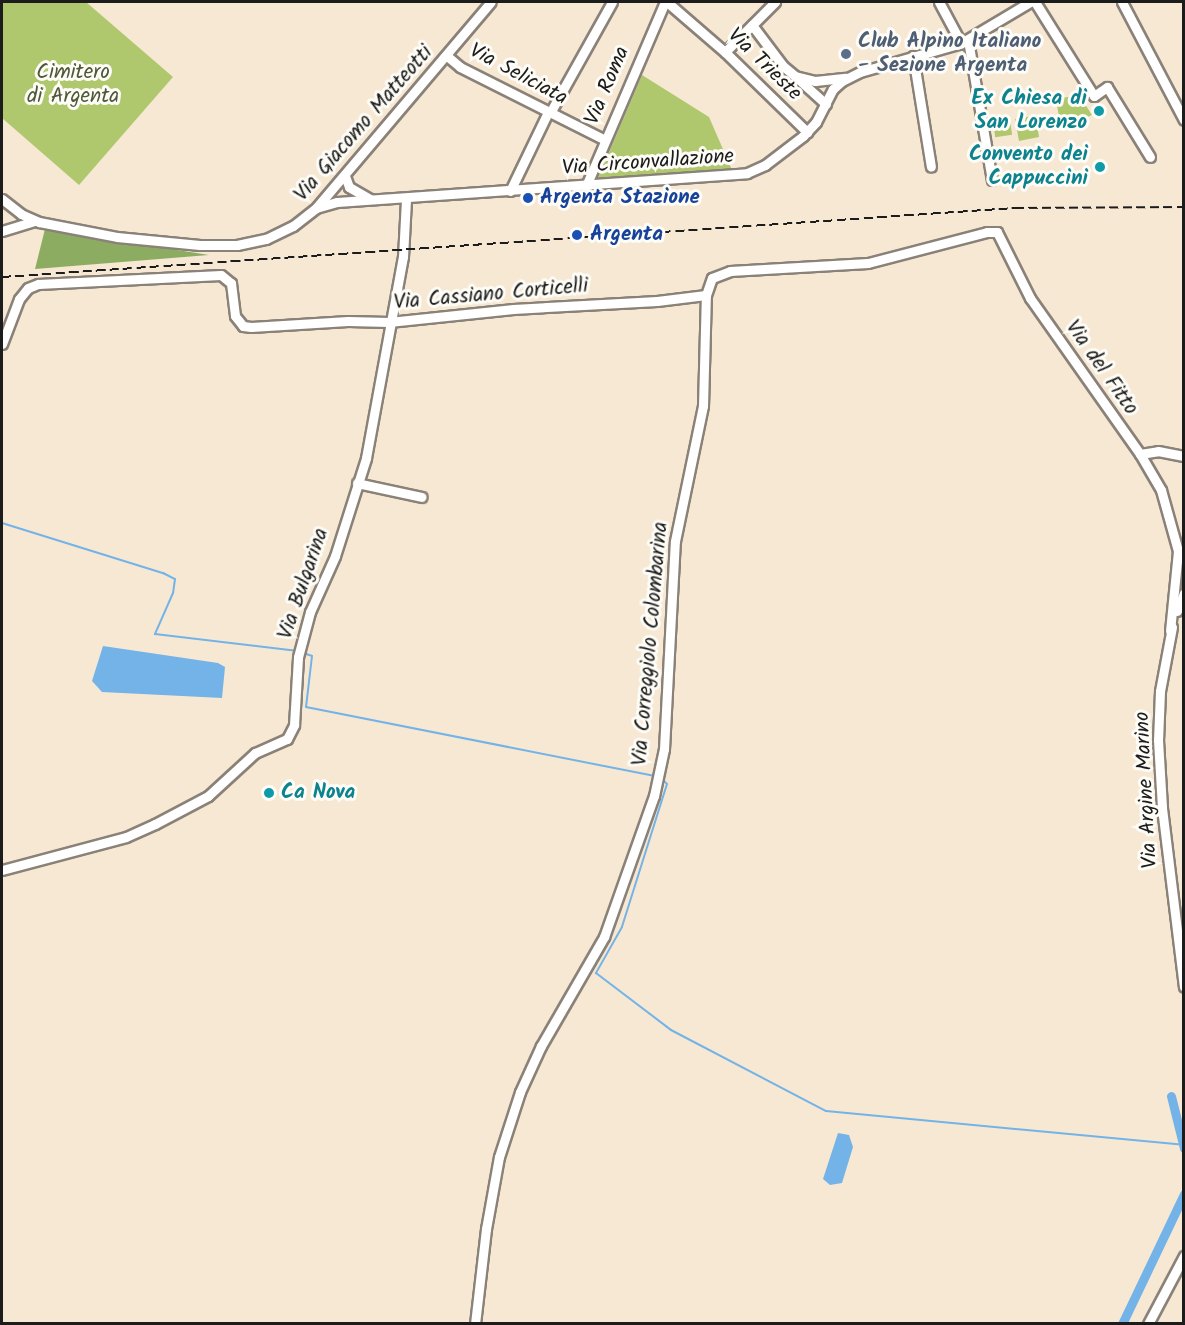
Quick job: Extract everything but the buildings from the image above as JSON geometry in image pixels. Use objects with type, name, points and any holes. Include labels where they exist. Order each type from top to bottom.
[{"type":"street","name":"Via Giacomo Matteotti","points":[[2,199],[35,221],[147,241],[237,245],[256,242],[279,234],[304,220],[316,208],[491,2]]},
{"type":"street","points":[[510,191],[549,112],[612,2]]},
{"type":"street","name":"Via Trieste","points":[[666,2],[725,52],[807,132]]},
{"type":"street","name":"Via Roma","points":[[586,186],[666,2]]},
{"type":"street","points":[[725,52],[776,2]]},
{"type":"street","points":[[939,2],[965,41],[992,180]]},
{"type":"street","name":"Via Circonvallazione","points":[[316,208],[337,202],[406,199],[747,173],[765,165],[807,132],[833,89],[848,78],[965,41],[1029,2]]},
{"type":"street","points":[[1035,2],[1094,96],[1107,87],[1150,157]]},
{"type":"street","points":[[1122,2],[1184,120]]},
{"type":"street","points":[[752,25],[783,66],[826,104]]},
{"type":"street","name":"Via Seliciata","points":[[447,56],[460,67],[605,140]]},
{"type":"street","points":[[913,56],[930,166]]},
{"type":"street","points":[[795,76],[815,81],[848,78]]},
{"type":"street","name":"Via Circonvallazione","points":[[345,176],[349,187],[365,197],[390,200]]},
{"type":"street","name":"Via Bulgarina","points":[[2,870],[117,840],[155,825],[208,795],[255,753],[287,739],[294,725],[299,652],[310,612],[335,556],[366,458],[406,237],[406,199]]},
{"type":"street","points":[[2,231],[35,221]]},
{"type":"street","name":"Via del Fitto","points":[[706,295],[712,278],[722,273],[876,262],[991,231],[1000,235],[1019,279],[1140,454],[1161,490],[1181,561],[1170,631]]},
{"type":"street","name":"Via Cassiano Corticelli","points":[[2,344],[19,299],[28,288],[38,284],[221,275],[231,283],[235,316],[243,326],[348,321],[389,322],[513,309],[657,301],[706,295]]},
{"type":"street","name":"Via Correggiolo Colombarina","points":[[475,1323],[486,1229],[499,1157],[520,1092],[541,1046],[604,937],[658,777],[664,749],[675,541],[703,406],[706,295]]},
{"type":"street","points":[[1140,454],[1158,451],[1184,456]]},
{"type":"street","points":[[357,483],[422,497]]},
{"type":"street","name":"Via del Fitto","points":[[1174,532],[1184,546]]},
{"type":"street","name":"Via Argine Marino","points":[[1184,593],[1170,631],[1160,691],[1158,740],[1162,808],[1184,987]]},
{"type":"street","points":[[1148,1323],[1184,1256]]},
{"type":"green space","name":"Cimitero di Argenta","points":[[2,2],[86,2],[173,77],[79,185],[2,118]]},
{"type":"green space","points":[[642,75],[709,117],[732,170],[598,178]]},
{"type":"green space","points":[[1079,95],[1092,115],[1061,129],[1056,99]]},
{"type":"green space","points":[[1039,115],[1041,130],[1038,131],[1039,137],[1019,141],[1015,119]]},
{"type":"green space","points":[[1010,120],[1012,135],[995,137],[993,122]]},
{"type":"green space","points":[[45,229],[209,255],[35,269]]},
{"type":"water","points":[[103,646],[218,663],[225,667],[222,698],[102,692],[92,681]]},
{"type":"water","points":[[838,1133],[849,1135],[853,1147],[842,1183],[830,1185],[823,1179]]},
{"type":"waterway","points":[[2,523],[163,573],[175,579],[173,593],[155,634],[298,651]]},
{"type":"waterway","points":[[303,653],[312,656],[306,707],[656,776]]},
{"type":"waterway","points":[[661,778],[667,784],[622,927],[596,973],[671,1030],[826,1111],[1183,1145]]},
{"type":"waterway","points":[[1171,1096],[1184,1148]]},
{"type":"waterway","points":[[1122,1324],[1184,1194]]},
{"type":"railway","points":[[2,277],[1015,208],[1184,207]]},
{"type":"place","name":"Club Alpino Italiano - Sezione Argenta","points":[[846,54]]},
{"type":"place","name":"Ex Chiesa di San Lorenzo","points":[[1099,111]]},
{"type":"place","name":"Convento dei Cappuccini","points":[[1100,167]]},
{"type":"place","name":"Argenta Stazione","points":[[528,198]]},
{"type":"place","name":"Argenta","points":[[577,235]]},
{"type":"place","name":"Ca Nova","points":[[269,793]]}]
